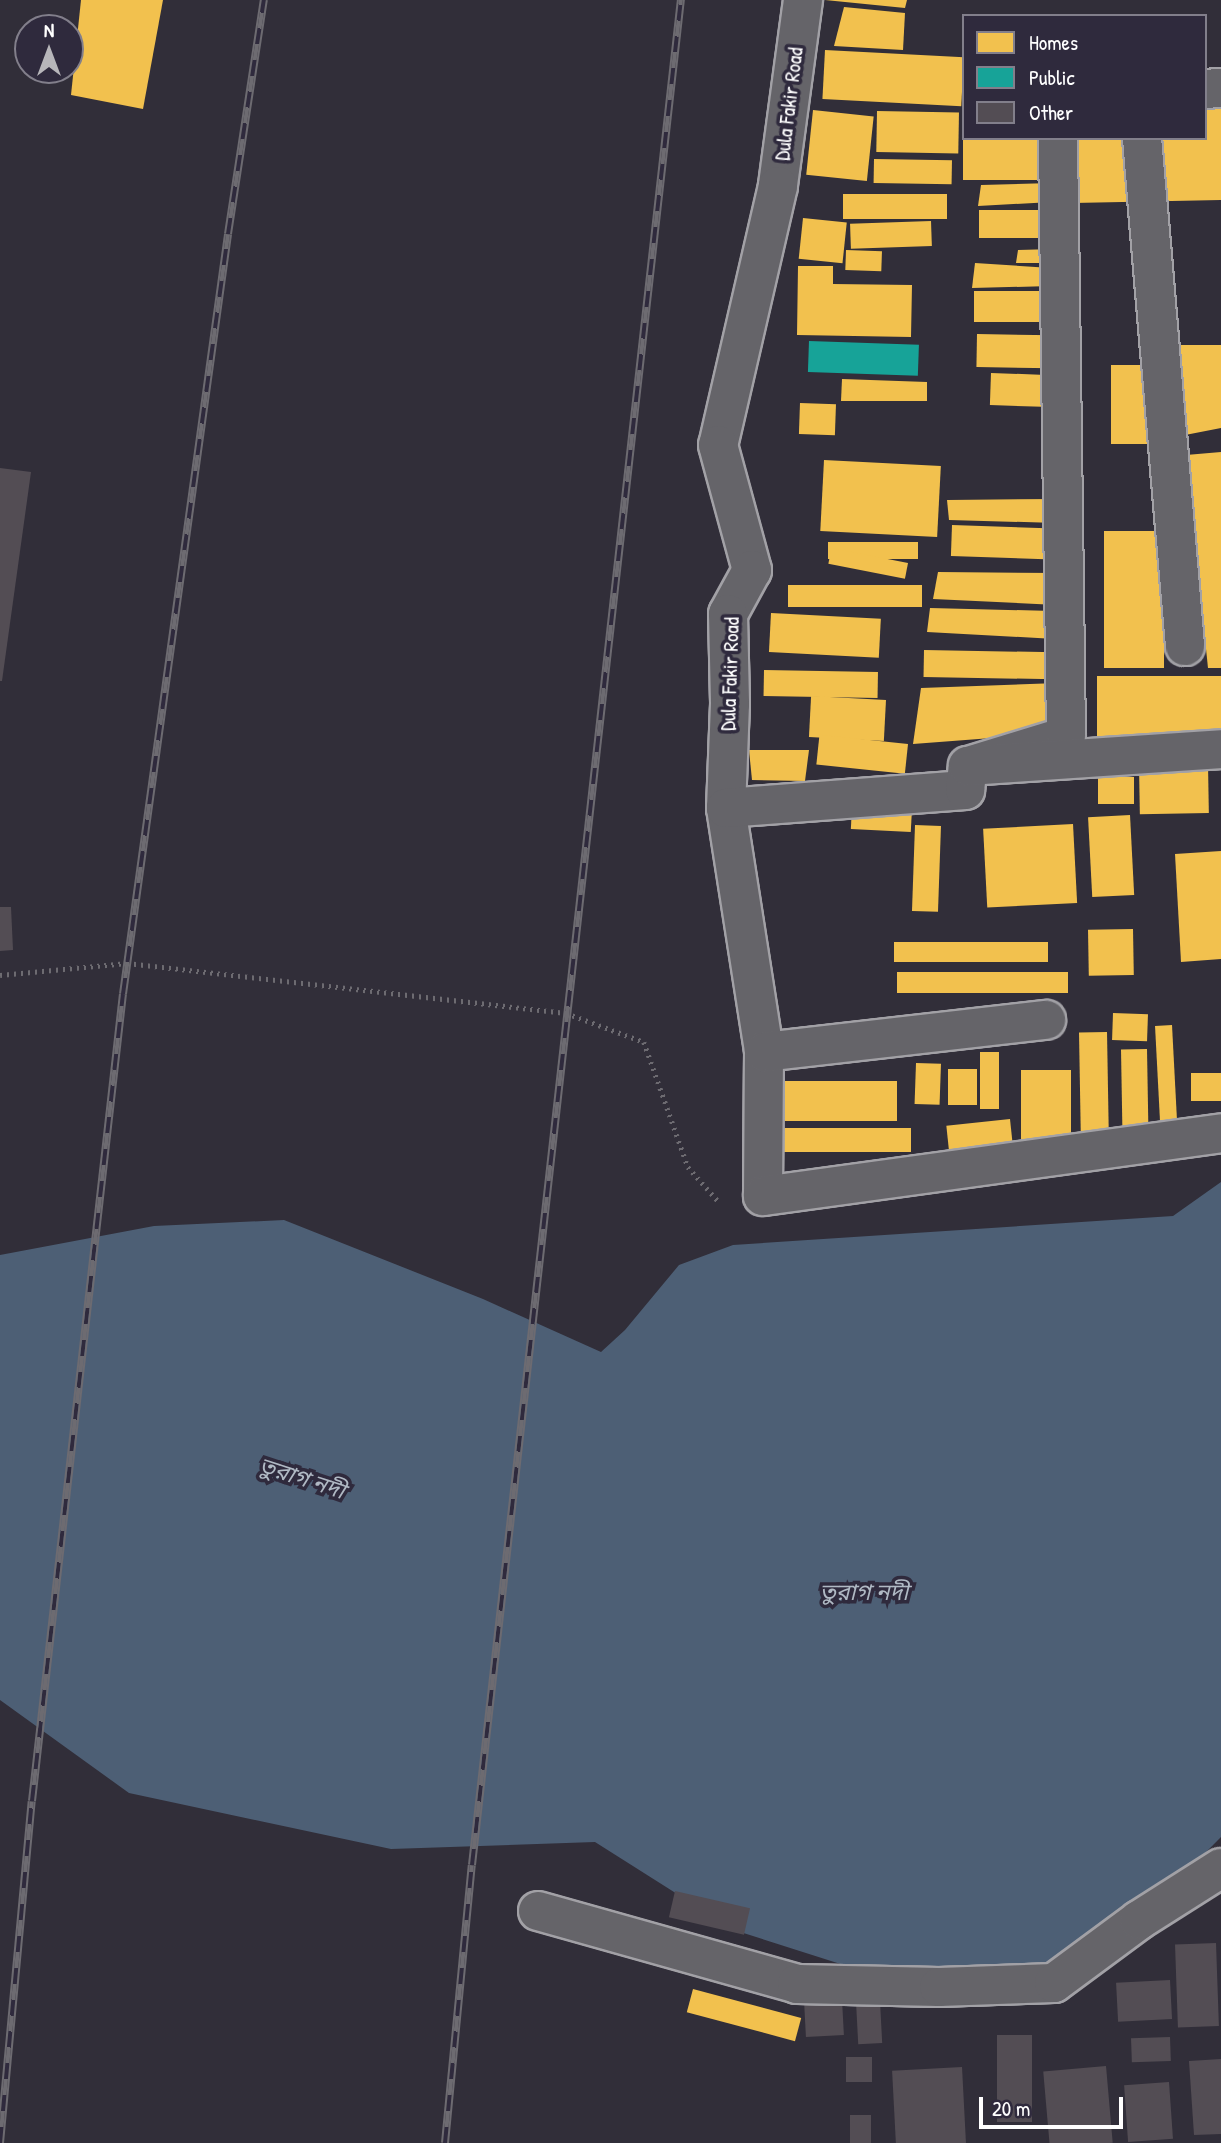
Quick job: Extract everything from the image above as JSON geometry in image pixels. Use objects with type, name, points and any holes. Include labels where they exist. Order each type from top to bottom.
[{"type":"street","name":"Dula Fakir Road","points":[[763,1196],[764,1052],[726,808],[730,704],[728,614],[752,570],[718,445],[778,187],[803,0]]},
{"type":"street","points":[[968,766],[1066,736],[1058,140]]},
{"type":"street","points":[[1142,140],[1185,646]]},
{"type":"street","points":[[968,766],[1221,749]]},
{"type":"street","points":[[726,808],[965,790],[968,766]]},
{"type":"street","points":[[764,1052],[1045,1020]]},
{"type":"street","points":[[763,1196],[1221,1133]]},
{"type":"street","points":[[538,1911],[797,1984],[939,1987],[1054,1983],[1139,1920],[1221,1868]]},
{"type":"path","points":[[0,975],[127,963],[566,1013],[644,1042],[688,1167],[718,1202],[763,1196]]},
{"type":"water","name":"তুরাগ নদী","points":[[1221,1182],[1221,1837],[1094,1965],[966,2004],[734,1930],[595,1842],[391,1849],[129,1793],[0,1700],[0,1255],[154,1226],[284,1220],[483,1299],[601,1352],[625,1330],[679,1265],[733,1245],[1173,1216]]},
{"type":"building: Homes","points":[[81,0],[163,0],[143,109],[71,95],[72,84],[84,84],[84,14],[80,14]]},
{"type":"building: Homes","points":[[825,0],[907,0],[905,8]]},
{"type":"building: Homes","points":[[844,7],[905,13],[903,50],[834,46]]},
{"type":"building: Homes","points":[[825,50],[962,57],[961,106],[822,99]]},
{"type":"building: Homes","points":[[1221,104],[1221,200],[1073,203],[1071,140],[1207,140],[1207,105]]},
{"type":"building: Homes","points":[[813,110],[874,116],[867,181],[806,175]]},
{"type":"building: Homes","points":[[877,111],[959,112],[958,153],[876,152]]},
{"type":"building: Homes","points":[[963,140],[1042,140],[1042,180],[963,180]]},
{"type":"building: Homes","points":[[874,159],[952,160],[952,184],[874,183]]},
{"type":"building: Homes","points":[[1052,183],[1052,202],[978,206],[981,185]]},
{"type":"building: Homes","points":[[843,194],[947,194],[947,219],[843,219]]},
{"type":"building: Homes","points":[[979,210],[1052,210],[1052,238],[979,238]]},
{"type":"building: Homes","points":[[803,218],[847,223],[842,263],[799,259]]},
{"type":"building: Homes","points":[[931,221],[932,246],[851,249],[850,224]]},
{"type":"building: Homes","points":[[1055,249],[1051,263],[1016,263],[1018,250]]},
{"type":"building: Homes","points":[[846,250],[882,251],[881,271],[845,270]]},
{"type":"building: Homes","points":[[975,263],[1051,268],[1051,286],[972,288]]},
{"type":"building: Homes","points":[[798,266],[833,266],[833,284],[912,285],[911,337],[797,335]]},
{"type":"building: Homes","points":[[974,291],[1055,291],[1055,322],[974,322]]},
{"type":"building: Homes","points":[[977,334],[1053,335],[1052,368],[976,367]]},
{"type":"building: Homes","points":[[1175,345],[1221,345],[1221,428],[1180,436]]},
{"type":"building: Homes","points":[[1111,365],[1159,365],[1159,444],[1111,444]]},
{"type":"building: Homes","points":[[991,373],[1052,375],[1051,407],[990,405]]},
{"type":"building: Homes","points":[[842,379],[927,382],[927,401],[841,401]]},
{"type":"building: Homes","points":[[800,403],[836,404],[835,435],[799,434]]},
{"type":"building: Homes","points":[[1221,452],[1221,668],[1208,668],[1186,455]]},
{"type":"building: Homes","points":[[824,460],[941,466],[937,537],[820,531]]},
{"type":"building: Homes","points":[[1057,499],[1057,523],[949,520],[947,500]]},
{"type":"building: Homes","points":[[952,525],[1054,529],[1053,560],[951,556]]},
{"type":"building: Homes","points":[[1104,531],[1164,531],[1164,668],[1104,668]]},
{"type":"building: Homes","points":[[828,542],[918,542],[918,559],[828,559]]},
{"type":"building: Homes","points":[[831,548],[908,563],[905,579],[828,564]]},
{"type":"building: Homes","points":[[938,572],[1057,573],[1057,605],[933,599]]},
{"type":"building: Homes","points":[[788,585],[922,585],[922,607],[788,607]]},
{"type":"building: Homes","points":[[930,608],[1053,611],[1055,639],[927,632]]},
{"type":"building: Homes","points":[[771,613],[881,619],[879,658],[769,652]]},
{"type":"building: Homes","points":[[924,650],[1056,652],[1056,679],[924,677]]},
{"type":"building: Homes","points":[[764,670],[878,672],[878,698],[764,696]]},
{"type":"building: Homes","points":[[1097,676],[1221,676],[1221,737],[1097,737]]},
{"type":"building: Homes","points":[[1058,683],[1059,733],[913,744],[921,688]]},
{"type":"building: Homes","points":[[811,696],[886,700],[884,741],[809,737]]},
{"type":"building: Homes","points":[[819,735],[908,744],[905,774],[816,765]]},
{"type":"building: Homes","points":[[749,750],[809,750],[805,781],[752,780]]},
{"type":"building: Homes","points":[[1208,764],[1209,813],[1140,814],[1139,765]]},
{"type":"building: Homes","points":[[1098,777],[1134,777],[1134,804],[1098,804]]},
{"type":"building: Homes","points":[[852,807],[912,810],[911,832],[851,829]]},
{"type":"building: Homes","points":[[1130,815],[1134,895],[1092,897],[1088,817]]},
{"type":"building: Homes","points":[[1073,824],[1077,903],[987,908],[983,829]]},
{"type":"building: Homes","points":[[915,825],[941,826],[938,912],[912,911]]},
{"type":"building: Homes","points":[[1221,851],[1221,959],[1181,962],[1175,854]]},
{"type":"building: Homes","points":[[1133,929],[1134,975],[1089,976],[1088,930]]},
{"type":"building: Homes","points":[[894,942],[1048,942],[1048,962],[894,962]]},
{"type":"building: Homes","points":[[897,972],[1068,972],[1068,993],[897,993]]},
{"type":"building: Homes","points":[[1113,1013],[1148,1014],[1147,1041],[1112,1040]]},
{"type":"building: Homes","points":[[1172,1025],[1177,1126],[1160,1127],[1155,1026]]},
{"type":"building: Homes","points":[[1079,1032],[1107,1032],[1109,1136],[1081,1136]]},
{"type":"building: Homes","points":[[1121,1049],[1147,1049],[1148,1132],[1122,1132]]},
{"type":"building: Homes","points":[[980,1052],[999,1052],[999,1109],[980,1109]]},
{"type":"building: Homes","points":[[916,1063],[941,1064],[940,1105],[915,1104]]},
{"type":"building: Homes","points":[[948,1069],[977,1069],[977,1105],[948,1105]]},
{"type":"building: Homes","points":[[1021,1070],[1071,1070],[1071,1145],[1021,1145]]},
{"type":"building: Homes","points":[[1191,1073],[1221,1073],[1221,1101],[1191,1101]]},
{"type":"building: Homes","points":[[771,1081],[897,1081],[897,1121],[771,1121]]},
{"type":"building: Homes","points":[[1010,1119],[1013,1150],[950,1157],[946,1126]]},
{"type":"building: Homes","points":[[772,1128],[911,1128],[911,1152],[772,1152]]},
{"type":"building: Homes","points":[[693,1989],[801,2018],[795,2041],[687,2012]]},
{"type":"building: Public","points":[[809,341],[919,345],[918,376],[808,372]]},
{"type":"building: Other","points":[[0,468],[31,472],[2,681],[0,681]]},
{"type":"building: Other","points":[[0,907],[11,907],[13,950],[0,951]]},
{"type":"building: Other","points":[[675,1891],[750,1908],[744,1935],[669,1917]]},
{"type":"building: Other","points":[[1216,1943],[1219,2026],[1178,2027],[1175,1944]]},
{"type":"building: Other","points":[[841,1980],[844,2035],[806,2037],[803,1982]]},
{"type":"building: Other","points":[[1170,1980],[1172,2019],[1118,2022],[1116,1983]]},
{"type":"building: Other","points":[[880,2001],[882,2043],[858,2044],[856,2002]]},
{"type":"building: Other","points":[[997,2035],[1032,2035],[1032,2122],[997,2122]]},
{"type":"building: Other","points":[[1170,2037],[1171,2061],[1132,2062],[1131,2038]]},
{"type":"building: Other","points":[[846,2057],[872,2057],[872,2082],[846,2082]]},
{"type":"building: Other","points":[[1221,2059],[1221,2134],[1194,2135],[1189,2061]]},
{"type":"building: Other","points":[[1106,2066],[1113,2143],[1049,2143],[1043,2071]]},
{"type":"building: Other","points":[[962,2067],[966,2143],[896,2143],[892,2071]]},
{"type":"building: Other","points":[[1169,2082],[1173,2139],[1128,2142],[1124,2085]]},
{"type":"building: Other","points":[[850,2115],[871,2115],[871,2143],[850,2143]]},
{"type":"railway","points":[[0,2143],[32,1801],[123,994],[228,234],[264,0]]},
{"type":"railway","points":[[445,2143],[472,1865],[681,0]]}]
